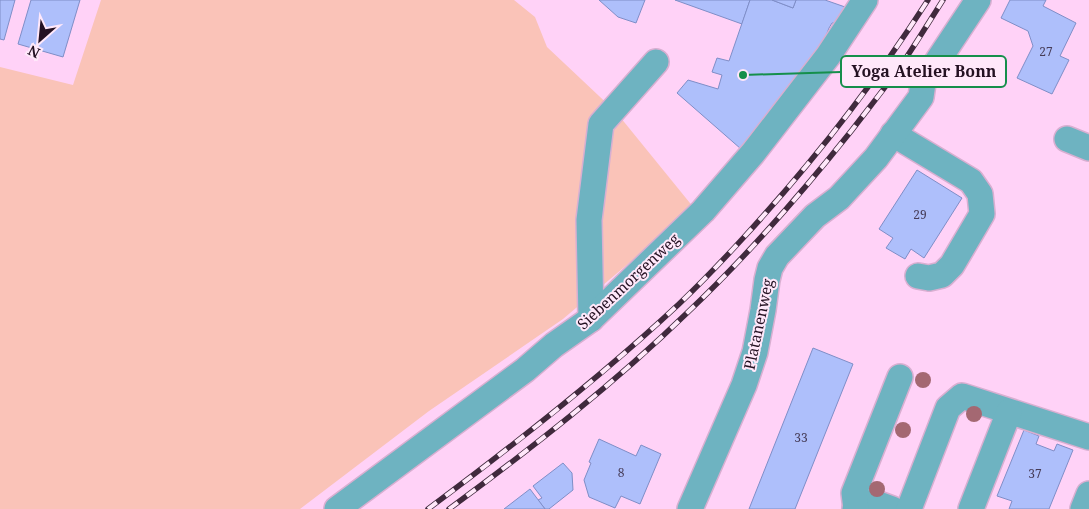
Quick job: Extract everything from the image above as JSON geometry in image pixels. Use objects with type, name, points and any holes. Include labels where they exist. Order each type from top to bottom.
[{"type":"street","name":"Siebenmorgenweg","points":[[337,509],[591,319],[703,211],[754,153],[828,56],[866,0]]},
{"type":"street","name":"Platanenweg","points":[[689,509],[755,352],[770,268],[777,256],[815,216],[838,198],[876,158],[921,98],[923,83],[978,0]]},
{"type":"street","points":[[591,319],[589,220],[601,124],[656,62]]},
{"type":"street","points":[[893,134],[971,181],[980,194],[982,214],[952,265],[942,274],[929,278],[918,276]]},
{"type":"street","points":[[892,509],[873,502],[856,509],[854,493],[900,377]]},
{"type":"street","points":[[909,509],[948,408],[962,396],[1089,437]]},
{"type":"street","points":[[971,509],[1009,412]]},
{"type":"street","points":[[1083,509],[1089,494]]},
{"type":"shaded area","points":[[101,0],[514,0],[535,17],[547,47],[616,112],[694,208],[563,319],[429,411],[300,509],[0,509],[0,67],[73,85]]},
{"type":"building","points":[[0,0],[15,0],[4,40],[0,39]]},
{"type":"building","points":[[31,0],[80,0],[63,57],[18,44]]},
{"type":"building","points":[[599,0],[645,0],[636,23],[618,17]]},
{"type":"building","points":[[675,0],[750,0],[742,24]]},
{"type":"building","points":[[750,0],[772,0],[793,8],[796,0],[825,0],[848,8],[838,23],[832,23],[823,44],[741,149],[677,93],[688,80],[718,89],[722,75],[712,72],[717,58],[729,61]]},
{"type":"building","points":[[772,0],[796,0],[793,8]]},
{"type":"building","points":[[1010,0],[1046,0],[1043,6],[1076,23],[1060,56],[1069,60],[1052,94],[1017,78],[1033,46],[1028,31],[1001,18]]},
{"type":"building","points":[[917,170],[962,198],[924,258],[911,249],[905,259],[886,248],[893,238],[879,229]]},
{"type":"building","points":[[813,348],[853,364],[795,509],[749,509]]},
{"type":"building","points":[[1024,430],[1039,436],[1036,444],[1054,451],[1057,444],[1073,450],[1049,509],[1009,509],[1012,501],[997,496]]},
{"type":"building","points":[[599,439],[636,456],[641,445],[661,454],[640,504],[621,496],[615,508],[589,497],[584,480]]},
{"type":"building","points":[[563,463],[572,473],[573,490],[549,509],[545,509],[538,500],[542,498],[533,486]]},
{"type":"building","points":[[530,489],[545,509],[504,509]]},
{"type":"railway","points":[[428,509],[588,384],[679,304],[704,279],[737,245],[819,151],[886,62],[928,0]]},
{"type":"railway","points":[[449,509],[542,439],[602,390],[660,339],[710,291],[793,201],[852,130],[900,67],[943,0]]},
{"type":"place","name":"Yoga Atelier Bonn","points":[[743,75]]}]
